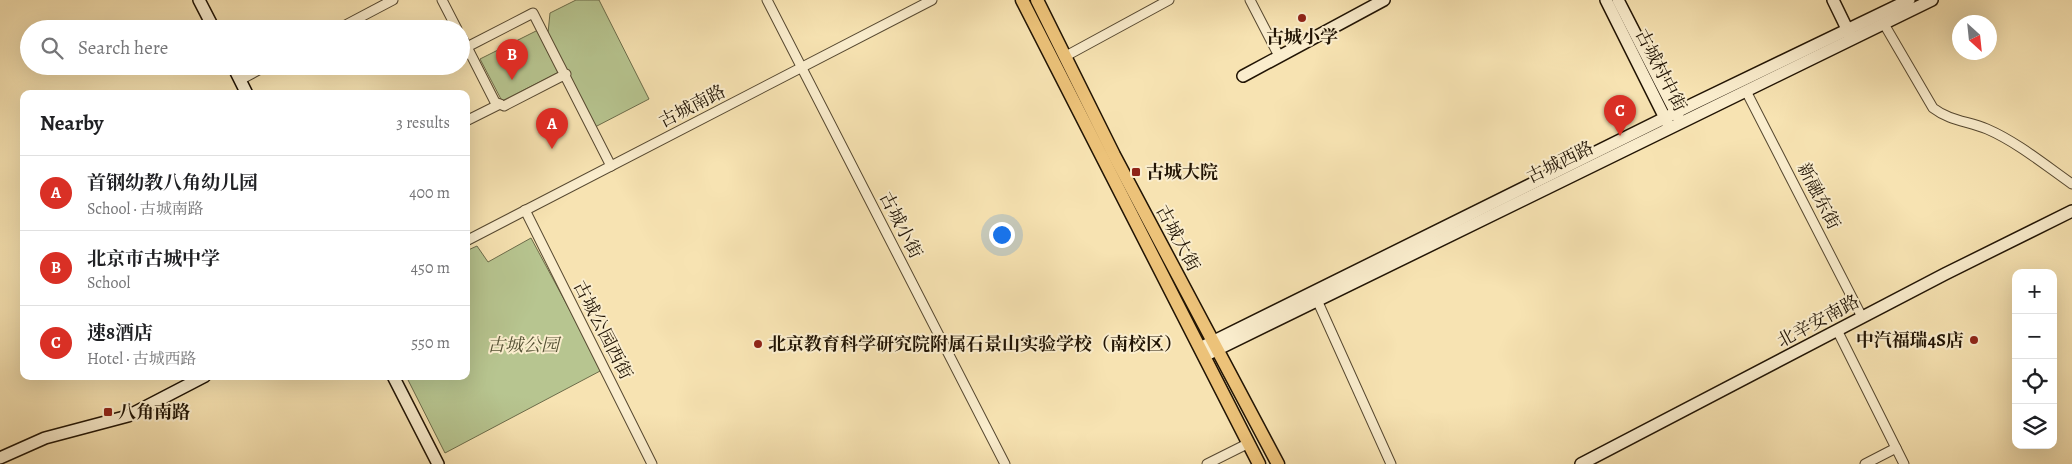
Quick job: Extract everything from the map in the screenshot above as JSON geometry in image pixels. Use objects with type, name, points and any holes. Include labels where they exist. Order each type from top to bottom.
[{"type":"main road","points":[[199,0],[209,20]]},
{"type":"main road","name":"古城大街","points":[[1022,0],[1247,444],[1259,464]]},
{"type":"main road","name":"古城大街","points":[[1037,0],[1114,155],[1278,464]]},
{"type":"main road","points":[[1243,76],[1384,0]]},
{"type":"main road","name":"古城村中街","points":[[1606,0],[1673,121]]},
{"type":"main road","name":"古城村中街","points":[[1618,0],[1673,121]]},
{"type":"main road","points":[[1833,0],[1850,34]]},
{"type":"main road","name":"古城西路","points":[[1214,345],[1317,300],[1673,121],[1746,91],[1909,0]]},
{"type":"main road","name":"古城西路","points":[[1202,352],[1850,34],[1884,24],[1932,0]]},
{"type":"main road","points":[[238,75],[245,90]]},
{"type":"main road","name":"北辛安南路","points":[[1581,464],[1862,317],[1947,278],[2072,211]]},
{"type":"main road","points":[[0,458],[45,438],[128,416],[197,380]]},
{"type":"main road","points":[[395,380],[438,464]]},
{"type":"street","points":[[355,20],[393,0]]},
{"type":"street","points":[[442,0],[452,20]]},
{"type":"street","name":"古城小街","points":[[767,0],[1005,464]]},
{"type":"street","name":"古城南路","points":[[470,239],[932,0]]},
{"type":"street","points":[[1066,56],[1169,0]]},
{"type":"street","points":[[1250,0],[1279,56]]},
{"type":"street","points":[[470,44],[533,13],[566,74],[611,166]]},
{"type":"street","points":[[1884,24],[1934,108],[1945,117],[1986,129],[2003,138],[2072,184]]},
{"type":"street","points":[[470,52],[495,102],[504,106],[566,74]]},
{"type":"street","points":[[240,80],[249,75]]},
{"type":"street","name":"新融东街","points":[[1746,91],[1862,317]]},
{"type":"street","points":[[470,119],[500,104]]},
{"type":"street","name":"古城公园西街","points":[[525,210],[652,464]]},
{"type":"street","points":[[1317,300],[1391,464]]},
{"type":"street","points":[[1837,330],[1904,464]]},
{"type":"street","points":[[1207,464],[1247,444]]},
{"type":"street","points":[[1864,464],[1896,448]]},
{"type":"green space","points":[[576,0],[599,0],[649,99],[595,127],[548,33],[550,13]]},
{"type":"green space","points":[[540,29],[561,71],[502,101],[480,59]]},
{"type":"green space","name":"古城公园","points":[[531,238],[602,370],[445,453],[408,380],[470,380],[470,249],[477,246],[488,262]]},
{"type":"place","name":"古城小学","points":[[1302,18]]},
{"type":"place","name":"北京市古城中学","points":[[512,80]]},
{"type":"place","name":"速8酒店","points":[[1620,136]]},
{"type":"place","name":"首钢幼教八角幼儿园","points":[[552,149]]},
{"type":"place","name":"古城大院","points":[[1136,172]]},
{"type":"place","name":"中汽福瑞4S店","points":[[1974,340]]},
{"type":"place","name":"北京教育科学研究院附属石景山实验学校（南校区）","points":[[758,344]]},
{"type":"place","name":"八角南路","points":[[108,412]]}]
